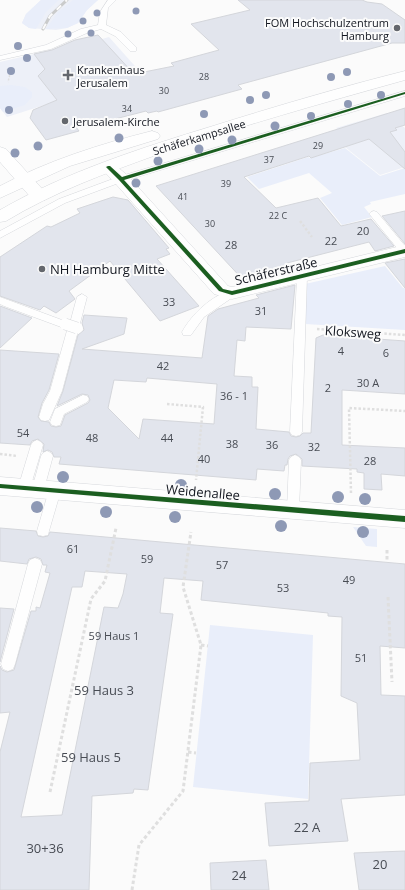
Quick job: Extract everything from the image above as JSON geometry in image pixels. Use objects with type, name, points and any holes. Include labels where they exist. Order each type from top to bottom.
[{"type":"main road","name":"Schäferkampsallee","points":[[0,193],[24,180],[64,163],[405,64]]},
{"type":"main road","name":"Schäferkampsallee","points":[[0,218],[39,196],[108,167],[196,136],[405,75]]},
{"type":"main road","points":[[0,152],[39,196]]},
{"type":"main road","name":"Schäferstraße","points":[[108,167],[121,179],[221,290],[232,293],[405,251]]},
{"type":"main road","name":"Weidenallee","points":[[0,486],[405,519]]},
{"type":"lane","points":[[102,26],[102,16],[108,2],[112,0]]},
{"type":"lane","points":[[0,58],[48,47],[84,31],[102,26],[118,34],[133,49]]},
{"type":"lane","points":[[0,235],[62,201],[121,179],[405,93]]},
{"type":"lane","points":[[374,214],[405,251]]},
{"type":"lane","points":[[296,432],[302,276]]},
{"type":"lane","points":[[187,332],[190,326],[202,314],[232,293]]},
{"type":"lane","points":[[45,417],[49,404],[56,391],[82,296]]},
{"type":"lane","points":[[0,300],[23,309],[41,313],[77,328]]},
{"type":"lane","points":[[56,422],[59,412],[83,399]]},
{"type":"lane","points":[[37,445],[43,531]]},
{"type":"lane","points":[[39,489],[47,456]]},
{"type":"lane","points":[[293,510],[295,460]]},
{"type":"lane","points":[[8,664],[35,564]]},
{"type":"path","points":[[300,222],[312,237]]},
{"type":"path","points":[[167,404],[203,407],[196,480]]},
{"type":"path","points":[[351,493],[350,408],[405,411]]},
{"type":"path","points":[[50,792],[91,599],[105,581],[116,528]]},
{"type":"path","points":[[132,890],[139,844],[183,791],[201,645],[183,587],[191,532]]},
{"type":"path","points":[[387,550],[387,562]]},
{"type":"path","points":[[388,597],[392,682]]},
{"type":"path","points":[[201,645],[208,646]]},
{"type":"path","points":[[188,752],[196,753]]},
{"type":"shaded area","points":[[41,0],[98,0],[87,10],[78,23],[67,28],[56,30],[29,28],[22,23],[26,14]]},
{"type":"shaded area","points":[[41,0],[59,0],[46,12],[36,29],[29,28],[22,23],[26,14]]},
{"type":"shaded area","points":[[73,0],[98,0],[87,10],[78,23],[67,28],[46,29],[58,12]]},
{"type":"shaded area","name":"Krankenhaus Jerusalem","points":[[98,35],[102,39],[109,37],[142,74],[7,117],[0,108],[0,62],[68,46],[66,43]]},
{"type":"shaded area","points":[[11,85],[25,87],[32,92],[32,97],[25,105],[3,112],[0,108],[0,86]]},
{"type":"shaded area","points":[[387,113],[405,128],[405,167],[380,175],[345,147],[354,143],[336,128]]},
{"type":"shaded area","points":[[345,148],[380,176],[405,168],[405,194],[370,202],[371,204],[364,207],[372,217],[342,225],[320,198],[332,193],[309,173],[259,189],[247,177],[308,157],[310,158]]},
{"type":"shaded area","points":[[385,266],[403,288],[405,288],[405,330],[305,324],[305,284]]},
{"type":"shaded area","points":[[353,527],[377,529],[377,547],[366,546]]},
{"type":"shaded area","points":[[210,625],[313,635],[308,799],[193,787]]},
{"type":"building","points":[[238,0],[362,0],[382,4],[405,20],[405,43],[392,43],[238,85],[242,89],[158,112],[148,113],[146,111],[111,120],[109,118],[76,127],[79,131],[46,140],[30,118],[33,110],[57,100],[38,76],[45,69],[34,54],[52,50],[75,40],[98,35],[134,74],[174,66],[171,63],[219,50],[191,24],[250,10]]},
{"type":"building","points":[[405,108],[405,125],[395,128],[397,130],[390,132],[405,152],[405,169],[369,139],[311,158],[309,156],[244,177],[276,208],[318,198],[341,226],[371,219],[394,246],[375,251],[369,242],[287,263],[292,271],[245,282],[156,186]]},
{"type":"building","points":[[113,197],[128,200],[169,248],[166,249],[170,254],[157,259],[199,306],[160,321],[110,261],[69,291],[75,299],[56,313],[44,306],[40,310],[0,296],[0,257],[47,226],[51,227],[80,213],[77,209]]},
{"type":"building","points":[[405,211],[405,244],[382,216]]},
{"type":"building","points":[[405,259],[405,288],[385,263]]},
{"type":"building","points":[[295,285],[291,329],[246,327],[245,341],[237,340],[234,376],[252,377],[252,387],[258,387],[256,429],[289,432],[291,436],[296,437],[303,433],[311,433],[316,338],[323,335],[405,341],[405,394],[342,390],[342,445],[405,448],[405,476],[381,474],[382,490],[364,489],[364,473],[357,472],[357,469],[302,466],[302,459],[296,454],[290,456],[287,465],[285,465],[284,471],[257,469],[256,480],[59,464],[61,457],[54,457],[52,452],[48,450],[43,452],[44,444],[38,439],[32,441],[30,445],[0,443],[0,350],[59,354],[49,390],[42,403],[38,417],[41,421],[49,422],[51,426],[61,426],[65,415],[88,403],[90,400],[88,395],[82,394],[57,406],[63,391],[78,335],[84,330],[82,323],[84,315],[127,318],[124,334],[82,349],[202,358],[208,316],[218,309],[259,298],[256,295]],"holes":[[[147,378],[217,384],[214,424],[143,419],[139,439],[108,408],[114,380],[146,382]]]},
{"type":"building","points":[[0,306],[32,318],[0,348]]},
{"type":"building","points":[[0,528],[36,531],[38,536],[43,537],[48,536],[50,532],[405,564],[405,648],[380,646],[381,695],[405,696],[405,795],[341,799],[348,841],[269,846],[265,803],[309,801],[310,763],[360,760],[357,703],[341,696],[342,617],[328,616],[328,613],[201,600],[203,581],[164,578],[160,613],[173,614],[148,790],[134,789],[133,793],[92,796],[89,890],[0,890],[0,752],[10,712],[0,713],[0,666],[2,670],[7,672],[14,670],[31,611],[36,611],[36,607],[40,608],[50,573],[45,572],[47,565],[43,565],[41,559],[36,557],[29,559],[27,564],[0,561]],"holes":[[[85,571],[127,574],[123,594],[118,608],[104,607],[62,815],[21,817],[72,587],[82,587]]]},
{"type":"building","points":[[0,608],[14,609],[0,662]]},
{"type":"building","points":[[405,851],[405,890],[359,890],[354,853]]},
{"type":"building","points":[[266,860],[269,890],[211,890],[210,863]]},
{"type":"railway","points":[[43,29],[50,16],[67,0]]},
{"type":"cycle path","points":[[121,179],[405,93]]},
{"type":"cycle path","points":[[108,167],[121,179],[221,290],[232,293],[405,251]]},
{"type":"cycle path","points":[[0,486],[405,519]]},
{"type":"place","name":"FOM Hochschulzentrum Hamburg","points":[[397,28]]},
{"type":"place","name":"Krankenhaus Jerusalem","points":[[68,75]]},
{"type":"place","name":"Jerusalem-Kirche","points":[[65,121]]},
{"type":"place","name":"NH Hamburg Mitte","points":[[42,269]]}]
